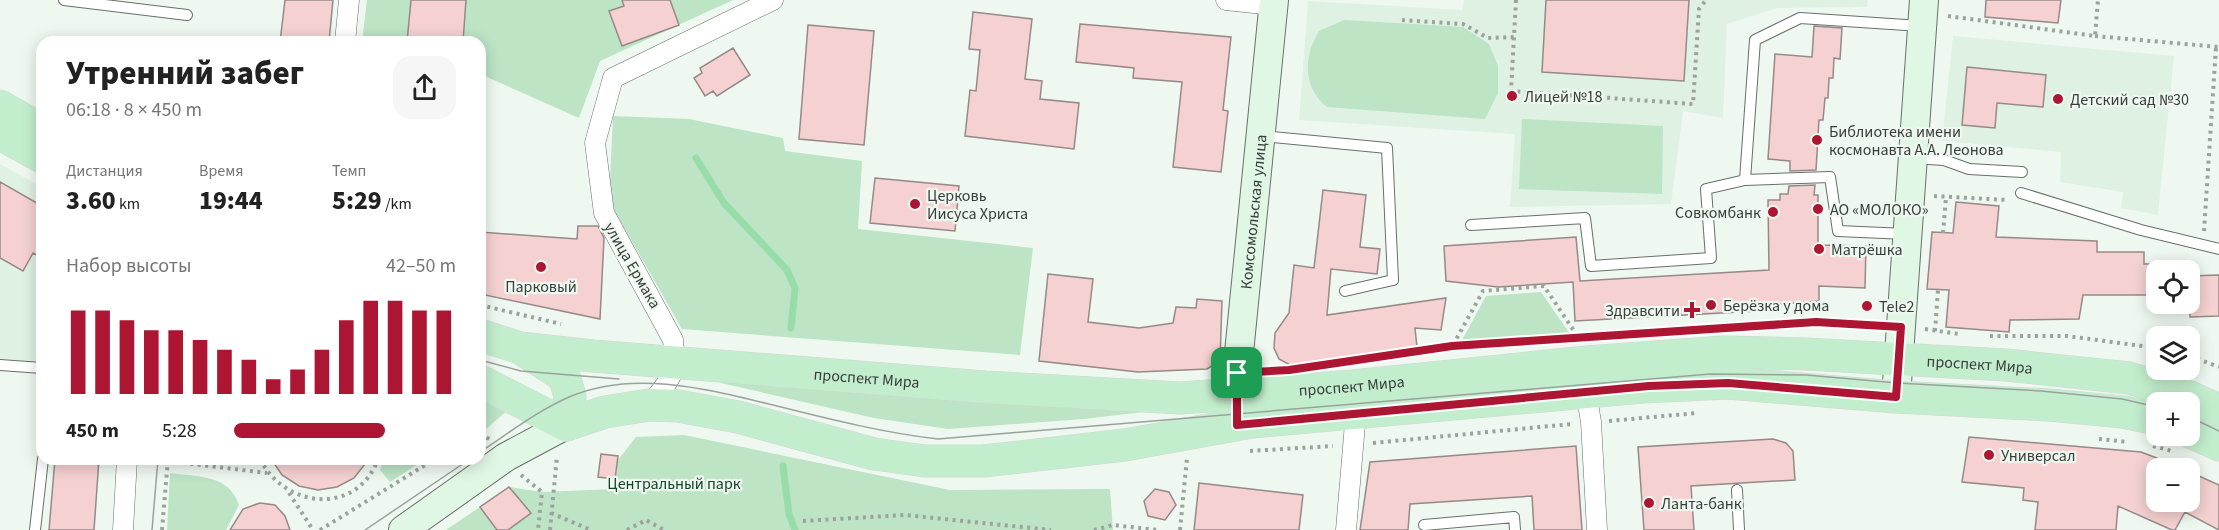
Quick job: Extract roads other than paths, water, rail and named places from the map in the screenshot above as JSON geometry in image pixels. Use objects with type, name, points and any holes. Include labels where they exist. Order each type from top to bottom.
[{"type":"main road","name":"Комсомольская улица","points":[[1237,410],[1260,135],[1274,2]]},
{"type":"main road","points":[[1896,397],[1912,158],[1931,14]]},
{"type":"main road","points":[[0,106],[36,127]]},
{"type":"main road","points":[[0,134],[36,154]]},
{"type":"main road","name":"проспект Мира","points":[[486,337],[520,348],[676,363],[985,387],[1180,398],[1237,410],[1356,412],[1586,392],[1728,383],[1896,397],[2060,406],[2123,412],[2146,417]]},
{"type":"main road","points":[[520,348],[564,376],[570,396],[566,425]]},
{"type":"main road","name":"проспект Мира","points":[[566,425],[604,412],[649,405],[704,409],[874,454],[925,461],[983,461],[1125,445],[1237,410],[1587,362],[1724,352],[1806,354],[2017,366],[2129,378],[2190,397],[2219,410]]},
{"type":"main road","points":[[486,384],[566,425]]},
{"type":"main road","points":[[403,530],[506,457],[566,425]]},
{"type":"main road","points":[[2200,437],[2219,446]]},
{"type":"street","points":[[346,36],[349,0]]},
{"type":"street","name":"улица Ермака","points":[[676,363],[673,340],[664,319],[604,213],[595,143],[613,78],[773,0]]},
{"type":"street","points":[[1226,0],[1274,2]]},
{"type":"street","points":[[649,405],[666,385],[676,363]]},
{"type":"street","points":[[1586,392],[1591,422],[1597,530]]},
{"type":"street","points":[[1346,530],[1356,412]]},
{"type":"street","points":[[123,530],[127,465]]},
{"type":"lane","points":[[64,0],[187,15]]},
{"type":"lane","points":[[1745,180],[1755,40],[1800,18],[1931,14]]},
{"type":"lane","points":[[1260,135],[1387,148],[1393,280],[1345,291]]},
{"type":"lane","points":[[1912,158],[1944,160],[1969,170],[2022,172]]},
{"type":"lane","points":[[1471,225],[1585,218],[1591,266],[1711,258],[1706,189],[1745,180],[1830,177],[1838,231],[1907,234]]},
{"type":"lane","points":[[2021,193],[2140,230],[2219,249]]},
{"type":"lane","points":[[0,365],[36,368]]},
{"type":"lane","points":[[35,530],[42,465]]},
{"type":"lane","points":[[1737,490],[1739,530]]},
{"type":"lane","points":[[1424,525],[1458,526],[1514,518],[1515,530]]},
{"type":"waterway","points":[[696,158],[724,203],[787,270],[795,288],[791,328]]},
{"type":"waterway","points":[[783,466],[789,514],[795,530]]},
{"type":"tram line","points":[[486,362],[521,371],[619,379]]},
{"type":"tram line","points":[[486,448],[534,416],[569,397],[595,388],[648,383],[702,389],[859,426],[938,439],[1710,374],[1806,375],[1897,383],[2041,391],[2122,399],[2146,404]]},
{"type":"tram line","points":[[2200,422],[2219,431]]},
{"type":"tram line","points":[[152,530],[157,465]]},
{"type":"tram line","points":[[365,530],[461,465]]},
{"type":"place","name":"Лицей №18","points":[[1512,96]]},
{"type":"place","name":"Детский сад №30","points":[[2058,99]]},
{"type":"place","name":"Библиотека имени космонавта А.А. Леонова","points":[[1817,140]]},
{"type":"place","name":"Церковь Иисуса Христа","points":[[915,204]]},
{"type":"place","name":"АО «МОЛОКО»","points":[[1818,209]]},
{"type":"place","name":"Совкомбанк","points":[[1773,212]]},
{"type":"place","name":"Матрёшка","points":[[1819,249]]},
{"type":"place","name":"Парковый","points":[[541,267]]},
{"type":"place","name":"Берёзка у дома","points":[[1711,305]]},
{"type":"place","name":"Tele2","points":[[1867,306]]},
{"type":"place","name":"Здравсити","points":[[1692,310]]},
{"type":"place","name":"Универсал","points":[[1989,455]]},
{"type":"place","name":"Ланта-банк","points":[[1649,503]]},
{"type":"park label","name":"Центральный парк","points":[[674,483]]}]
